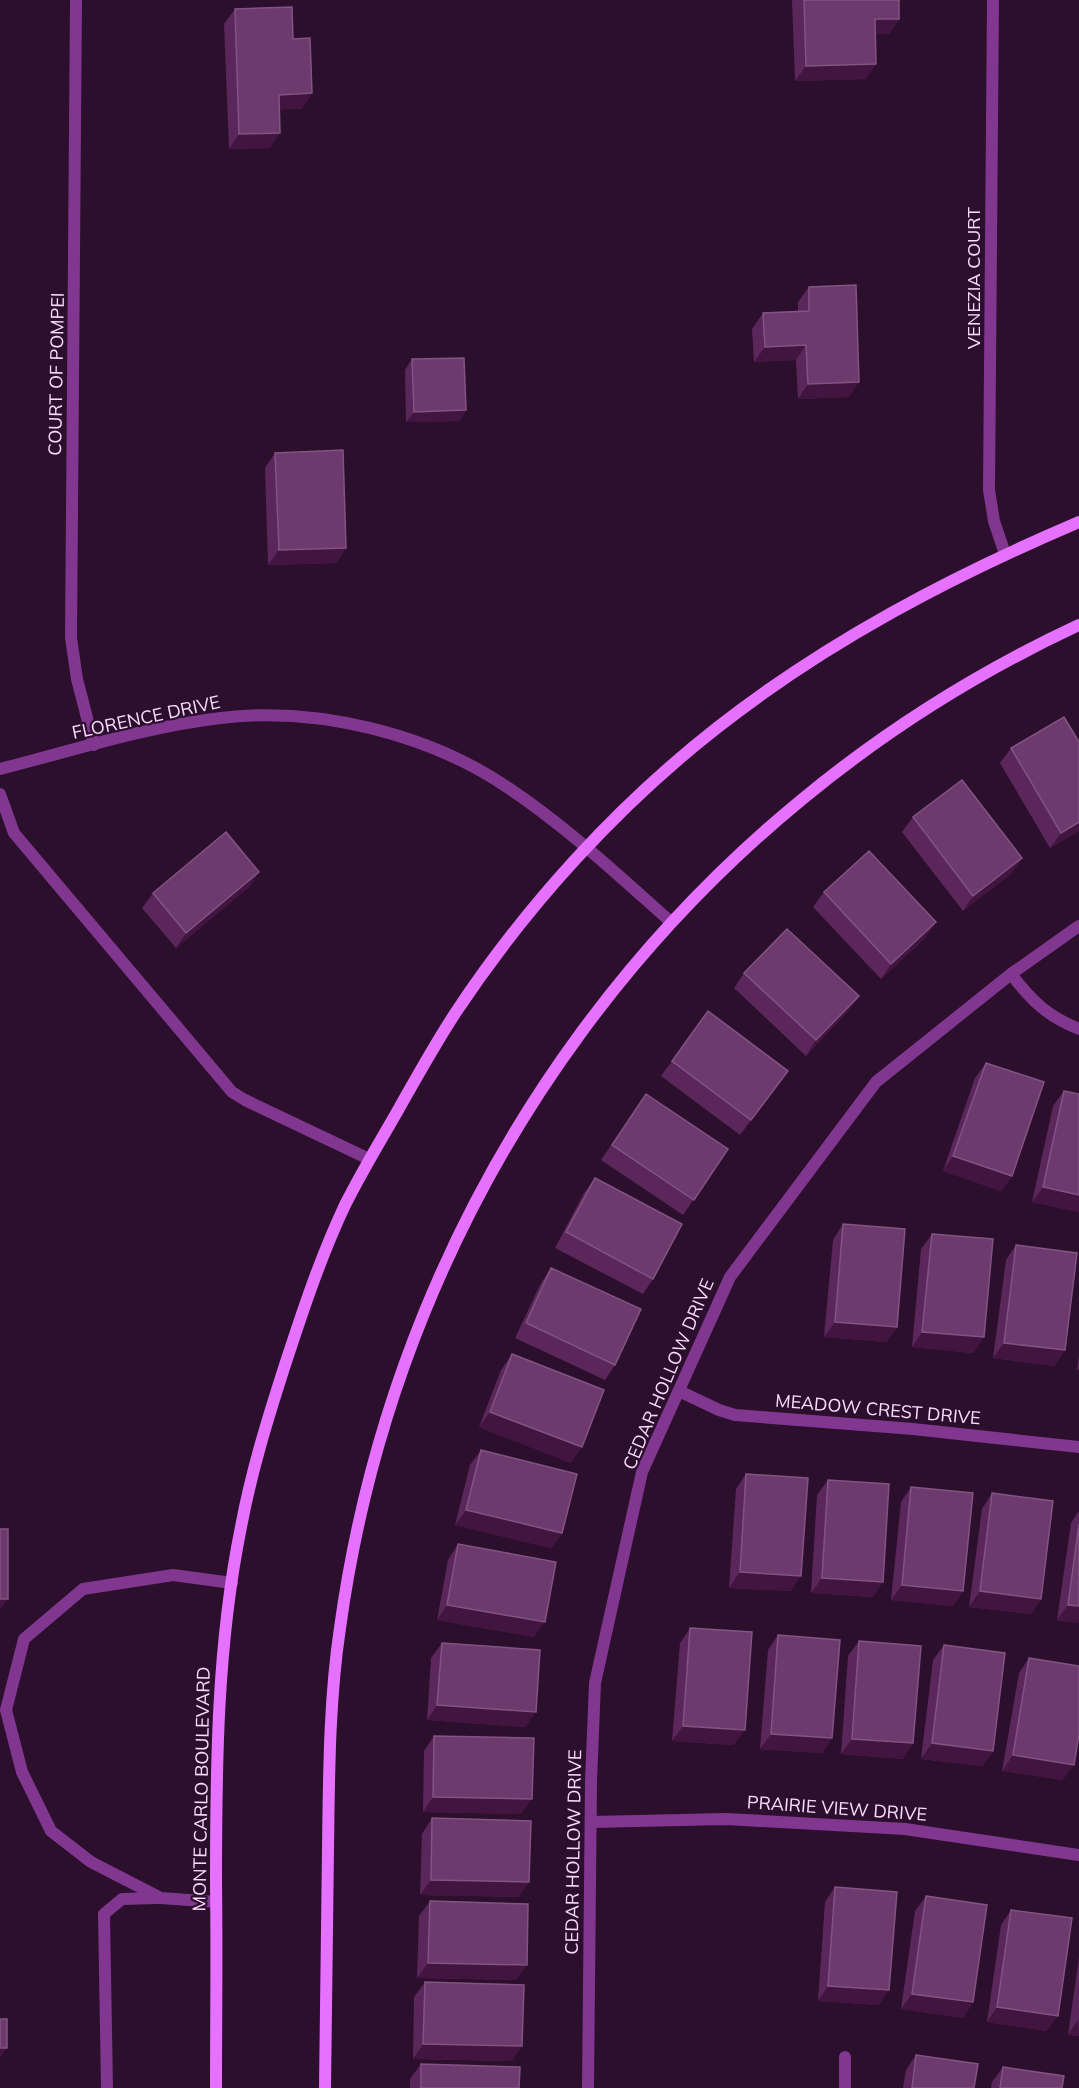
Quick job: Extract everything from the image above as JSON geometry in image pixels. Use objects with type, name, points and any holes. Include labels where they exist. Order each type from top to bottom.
[{"type":"main road","name":"MONTE CARLO BOULEVARD","points":[[216,2088],[217,1735],[221,1665],[240,1529],[256,1459],[297,1327],[329,1243],[369,1159],[457,1011],[514,932],[587,847],[664,773],[771,687],[827,650],[889,613],[1005,554],[1079,522]]},
{"type":"main road","points":[[325,2088],[330,1752],[339,1632],[348,1575],[368,1478],[411,1342],[436,1284],[486,1181],[511,1136],[587,1023],[623,976],[671,922],[745,849],[785,813],[884,736],[990,670],[1079,625]]},
{"type":"street","name":"COURT OF POMPEI","points":[[76,0],[71,638],[77,678],[94,745]]},
{"type":"street","name":"VENEZIA COURT","points":[[993,0],[989,490],[994,521],[1005,554]]},
{"type":"street","name":"FLORENCE DRIVE","points":[[0,769],[175,726],[220,718],[267,715],[333,721],[405,738],[480,770],[511,789],[587,847],[671,922]]},
{"type":"street","points":[[0,794],[14,833],[232,1092],[369,1159]]},
{"type":"street","name":"CEDAR HOLLOW DRIVE","points":[[588,2088],[595,1683],[642,1472],[730,1276],[876,1082],[1011,974],[1079,926]]},
{"type":"street","points":[[1011,974],[1029,998],[1042,1009],[1079,1029]]},
{"type":"street","name":"MEADOW CREST DRIVE","points":[[679,1391],[718,1410],[735,1414],[913,1429],[1079,1447]]},
{"type":"street","points":[[160,1898],[91,1862],[51,1831],[22,1772],[6,1710],[24,1638],[83,1589],[173,1575],[232,1583]]},
{"type":"street","name":"PRAIRIE VIEW DRIVE","points":[[591,1822],[726,1819],[905,1829],[1079,1855]]},
{"type":"street","points":[[107,2088],[104,1914],[122,1899],[160,1898],[216,1902]]},
{"type":"street","points":[[845,2057],[845,2088]]},
{"type":"building","points":[[804,0],[899,0],[899,19],[875,19],[876,64],[806,66]]},
{"type":"building","points":[[292,7],[293,39],[310,38],[312,93],[279,95],[280,133],[239,134],[235,9]]},
{"type":"building","points":[[856,285],[859,382],[808,384],[806,345],[765,347],[763,313],[809,311],[809,287]]},
{"type":"building","points":[[464,358],[466,410],[414,412],[412,359]]},
{"type":"building","points":[[343,450],[346,548],[279,550],[275,453]]},
{"type":"building","points":[[1064,717],[1079,742],[1079,822],[1061,833],[1011,748]]},
{"type":"building","points":[[962,780],[1022,858],[973,896],[913,817]]},
{"type":"building","points":[[226,832],[259,872],[186,933],[153,893]]},
{"type":"building","points":[[869,851],[936,922],[891,964],[824,892]]},
{"type":"building","points":[[787,929],[859,996],[816,1040],[744,973]]},
{"type":"building","points":[[708,1011],[788,1071],[751,1120],[672,1061]]},
{"type":"building","points":[[986,1063],[1044,1082],[1012,1176],[953,1156]]},
{"type":"building","points":[[1064,1091],[1079,1094],[1079,1195],[1043,1187]]},
{"type":"building","points":[[646,1094],[728,1149],[694,1200],[612,1145]]},
{"type":"building","points":[[595,1178],[682,1224],[653,1279],[566,1232]]},
{"type":"building","points":[[843,1224],[905,1229],[897,1327],[835,1322]]},
{"type":"building","points":[[932,1234],[993,1239],[984,1337],[922,1332]]},
{"type":"building","points":[[1016,1245],[1077,1253],[1065,1350],[1004,1343]]},
{"type":"building","points":[[551,1268],[641,1309],[615,1365],[526,1323]]},
{"type":"building","points":[[512,1354],[604,1390],[582,1447],[490,1412]]},
{"type":"building","points":[[481,1450],[577,1474],[562,1533],[466,1510]]},
{"type":"building","points":[[746,1474],[808,1478],[801,1576],[740,1572]]},
{"type":"building","points":[[828,1480],[889,1484],[883,1582],[822,1578]]},
{"type":"building","points":[[911,1487],[973,1493],[963,1591],[902,1585]]},
{"type":"building","points":[[992,1493],[1053,1501],[1041,1599],[980,1591]]},
{"type":"building","points":[[1079,1524],[1079,1606],[1068,1605]]},
{"type":"building","points":[[0,1529],[8,1529],[8,1599],[0,1599]]},
{"type":"building","points":[[458,1544],[556,1562],[545,1622],[447,1605]]},
{"type":"building","points":[[690,1628],[752,1632],[745,1730],[683,1726]]},
{"type":"building","points":[[778,1635],[840,1640],[832,1738],[771,1734]]},
{"type":"building","points":[[859,1641],[921,1646],[913,1743],[852,1739]]},
{"type":"building","points":[[442,1643],[540,1650],[536,1712],[437,1705]]},
{"type":"building","points":[[944,1645],[1005,1653],[993,1751],[932,1743]]},
{"type":"building","points":[[1029,1658],[1079,1666],[1079,1734],[1074,1765],[1013,1755]]},
{"type":"building","points":[[434,1736],[534,1738],[532,1799],[433,1797]]},
{"type":"building","points":[[432,1818],[531,1821],[529,1882],[431,1880]]},
{"type":"building","points":[[835,1887],[897,1892],[889,1990],[828,1986]]},
{"type":"building","points":[[926,1896],[987,1905],[973,2002],[912,1994]]},
{"type":"building","points":[[430,1901],[528,1904],[527,1965],[428,1963]]},
{"type":"building","points":[[1011,1910],[1072,1918],[1058,2016],[997,2007]]},
{"type":"building","points":[[425,1982],[524,1985],[522,2046],[423,2044]]},
{"type":"building","points":[[0,2019],[7,2019],[7,2048],[0,2048]]},
{"type":"building","points":[[916,2055],[978,2064],[974,2088],[912,2088]]},
{"type":"building","points":[[421,2064],[520,2067],[519,2088],[421,2088]]},
{"type":"building","points":[[1003,2067],[1064,2076],[1062,2088],[1000,2088]]}]
